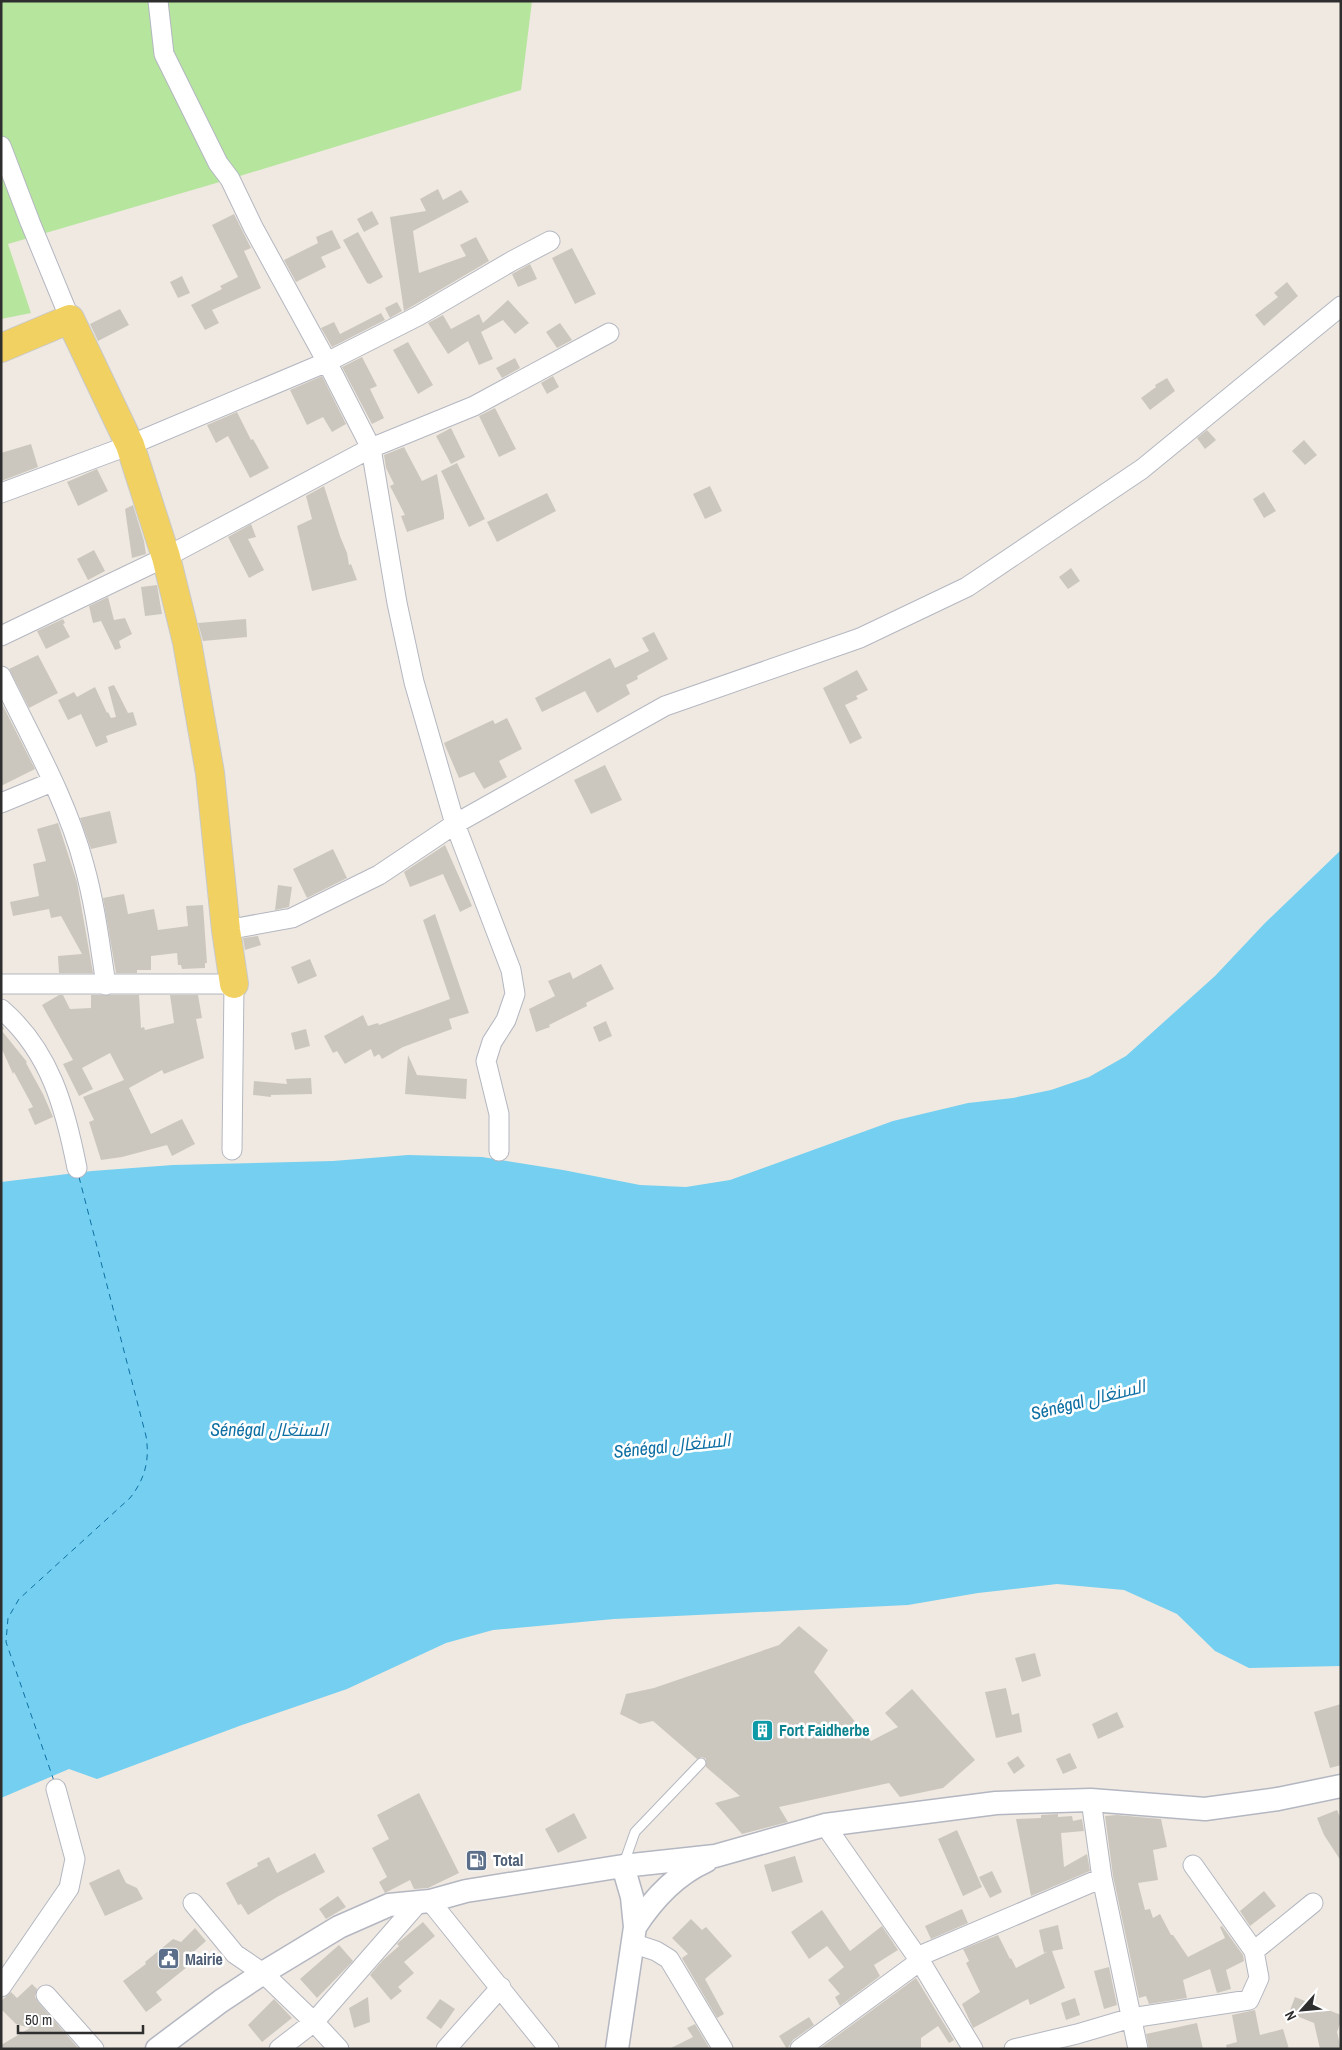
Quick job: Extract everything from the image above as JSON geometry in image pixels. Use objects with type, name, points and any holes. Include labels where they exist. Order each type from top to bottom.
[{"type":"main road","points":[[1,348],[70,319],[130,445],[166,557],[187,642],[210,773],[226,930],[234,984]]},
{"type":"street","points":[[158,1],[164,54],[218,163],[230,179],[252,227],[327,362],[371,448],[397,603],[414,682],[455,824],[511,970],[515,994],[506,1020],[492,1042],[486,1061],[498,1114],[499,1151]]},
{"type":"street","points":[[1,146],[70,319]]},
{"type":"street","points":[[1,493],[130,445],[327,362],[418,316],[550,241]]},
{"type":"street","points":[[226,930],[292,918],[379,875],[455,824],[664,706],[860,638],[967,587],[1142,469],[1341,306]]},
{"type":"street","points":[[1,636],[166,557],[371,448],[474,406],[609,333]]},
{"type":"street","points":[[1,676],[72,828],[84,864],[106,985]]},
{"type":"street","points":[[1,803],[52,782]]},
{"type":"street","points":[[1,984],[234,984],[232,1150]]},
{"type":"street","points":[[1,1009],[18,1024],[36,1046],[53,1080],[70,1130],[77,1168]]},
{"type":"street","points":[[633,1935],[662,1892],[690,1868],[715,1856],[825,1824],[996,1803],[1091,1800],[1205,1809],[1278,1799],[1341,1786]]},
{"type":"street","points":[[1,1987],[69,1888],[74,1859],[56,1789]]},
{"type":"street","points":[[1091,1800],[1102,1878],[1138,2049]]},
{"type":"street","points":[[825,1824],[919,1959],[973,2049]]},
{"type":"street","points":[[157,2049],[220,2002],[262,1974],[338,1928],[389,1905],[424,1902],[466,1891],[623,1866],[715,1856]]},
{"type":"street","points":[[1014,2049],[1077,2034],[1131,2018],[1249,2000],[1259,1978],[1254,1951],[1194,1864]]},
{"type":"street","points":[[617,2049],[633,1935],[632,1897],[623,1866]]},
{"type":"street","points":[[800,2049],[919,1959],[1102,1878]]},
{"type":"street","points":[[424,1902],[501,1987],[549,2049]]},
{"type":"street","points":[[279,2049],[314,2022],[402,1922],[424,1902]]},
{"type":"street","points":[[193,1903],[235,1954],[262,1974],[314,2022],[339,2049]]},
{"type":"street","points":[[1254,1951],[1313,1903]]},
{"type":"street","points":[[633,1935],[669,1959],[723,2049]]},
{"type":"street","points":[[446,2049],[501,1987]]},
{"type":"street","points":[[46,1995],[94,2049]]},
{"type":"street","points":[[1077,2034],[1090,2049]]},
{"type":"lane","points":[[623,1866],[635,1832],[701,1763]]},
{"type":"green space","points":[[1,1],[532,1],[521,90],[230,179],[8,244],[31,313],[1,319]]},
{"type":"water","name":"Sénégal السنغال","points":[[1341,850],[1341,1666],[1249,1668],[1215,1651],[1177,1614],[1124,1590],[1057,1584],[978,1593],[908,1605],[614,1619],[493,1630],[446,1643],[347,1689],[242,1725],[97,1779],[69,1769],[1,1798],[1,1182],[92,1171],[173,1165],[333,1161],[408,1155],[482,1157],[640,1185],[686,1187],[730,1180],[893,1121],[968,1103],[1013,1098],[1051,1090],[1089,1077],[1126,1056],[1215,976],[1265,923]]},
{"type":"building","points":[[438,189],[443,200],[461,190],[469,202],[413,231],[419,273],[466,256],[460,245],[476,237],[489,261],[404,311],[390,217],[426,211],[420,199]]},
{"type":"building","points":[[372,211],[379,224],[364,232],[357,219]]},
{"type":"building","points":[[234,214],[251,248],[244,251],[261,288],[212,310],[219,323],[205,330],[191,305],[222,289],[220,286],[238,277],[212,225]]},
{"type":"building","points":[[332,230],[341,248],[321,257],[326,267],[296,282],[284,260],[318,243],[316,237]]},
{"type":"building","points":[[358,232],[383,277],[370,284],[367,283],[343,240]]},
{"type":"building","points":[[572,248],[596,294],[575,304],[552,258]]},
{"type":"building","points":[[530,264],[537,279],[518,287],[512,274]]},
{"type":"building","points":[[182,276],[190,293],[178,298],[170,282]]},
{"type":"building","points":[[1287,282],[1298,296],[1264,326],[1255,315],[1278,297],[1274,293]]},
{"type":"building","points":[[508,300],[529,323],[515,334],[503,320],[481,332],[493,359],[479,365],[468,341],[448,354],[428,323],[443,315],[451,329],[479,314],[483,323]]},
{"type":"building","points":[[397,302],[402,311],[390,318],[385,308]]},
{"type":"building","points":[[120,309],[129,325],[98,341],[90,324]]},
{"type":"building","points":[[381,313],[385,320],[332,347],[321,328],[334,322],[340,334]]},
{"type":"building","points":[[560,323],[572,340],[557,348],[546,332]]},
{"type":"building","points":[[408,342],[433,385],[418,394],[393,350]]},
{"type":"building","points":[[362,357],[377,386],[370,389],[384,418],[372,424],[342,367]]},
{"type":"building","points":[[515,358],[520,368],[502,378],[496,368]]},
{"type":"building","points":[[322,376],[346,424],[332,432],[323,417],[307,425],[290,390]]},
{"type":"building","points":[[553,376],[559,387],[547,394],[541,383]]},
{"type":"building","points":[[1167,378],[1175,391],[1150,410],[1141,398],[1156,387],[1155,385]]},
{"type":"building","points":[[495,408],[516,449],[499,457],[479,416]]},
{"type":"building","points":[[237,412],[251,440],[253,439],[269,468],[250,478],[228,436],[216,443],[207,425]]},
{"type":"building","points":[[451,428],[465,457],[451,464],[436,436]]},
{"type":"building","points":[[1207,430],[1216,440],[1205,449],[1197,438]]},
{"type":"building","points":[[1304,440],[1317,455],[1305,465],[1292,451]]},
{"type":"building","points":[[31,444],[38,467],[1,481],[1,453]]},
{"type":"building","points":[[404,447],[422,481],[437,474],[444,514],[444,519],[407,532],[401,516],[405,515],[390,486],[394,484],[386,468],[384,455]]},
{"type":"building","points":[[457,463],[485,519],[469,527],[441,471]]},
{"type":"building","points":[[97,469],[108,491],[78,506],[67,482]]},
{"type":"building","points":[[324,486],[347,553],[349,565],[351,564],[357,580],[312,591],[297,526],[312,519],[306,496]]},
{"type":"building","points":[[710,486],[722,511],[705,519],[693,494]]},
{"type":"building","points":[[1264,492],[1276,511],[1264,518],[1253,499]]},
{"type":"building","points":[[547,493],[556,511],[497,542],[487,522]]},
{"type":"building","points":[[133,505],[146,554],[132,558],[125,509]]},
{"type":"building","points":[[251,524],[256,537],[248,539],[264,570],[249,578],[228,537]]},
{"type":"building","points":[[94,550],[105,571],[88,580],[77,559]]},
{"type":"building","points":[[1071,568],[1080,581],[1068,589],[1059,577]]},
{"type":"building","points":[[157,585],[162,614],[145,616],[141,587]]},
{"type":"building","points":[[108,597],[114,620],[125,618],[132,634],[119,641],[121,648],[115,650],[101,621],[93,623],[89,606]]},
{"type":"building","points":[[63,619],[65,623],[63,624],[70,637],[46,649],[37,631]]},
{"type":"building","points":[[246,619],[247,637],[203,641],[198,623]]},
{"type":"building","points":[[654,632],[668,659],[637,676],[638,679],[626,685],[630,694],[597,713],[585,691],[542,712],[535,698],[610,658],[615,668],[649,651],[642,638]]},
{"type":"building","points":[[38,655],[58,693],[29,708],[9,669]]},
{"type":"building","points":[[857,670],[868,690],[856,696],[858,699],[845,705],[862,738],[850,744],[823,688]]},
{"type":"building","points":[[114,685],[128,713],[133,712],[137,725],[106,736],[108,742],[96,747],[81,714],[68,720],[58,700],[74,692],[77,697],[95,687],[107,713],[111,718],[116,717],[108,687]]},
{"type":"building","points":[[1,702],[35,769],[1,786]]},
{"type":"building","points":[[507,718],[522,749],[499,761],[507,777],[484,789],[474,772],[459,778],[444,743],[493,720],[495,724]]},
{"type":"building","points":[[605,765],[622,800],[591,814],[574,780]]},
{"type":"building","points":[[110,811],[117,843],[91,849],[80,818]]},
{"type":"building","points":[[58,823],[77,882],[93,973],[59,973],[58,956],[82,954],[61,916],[51,918],[49,909],[13,916],[10,902],[39,896],[33,864],[46,861],[37,829]]},
{"type":"building","points":[[445,845],[472,906],[460,912],[443,874],[410,887],[404,872]]},
{"type":"building","points":[[333,849],[347,878],[307,898],[293,869]]},
{"type":"building","points":[[278,885],[292,887],[289,907],[275,910]]},
{"type":"building","points":[[124,894],[128,914],[154,909],[158,930],[188,926],[186,906],[203,905],[207,963],[205,963],[205,968],[182,969],[181,965],[178,965],[177,953],[151,956],[151,970],[137,970],[137,973],[116,973],[103,898]]},
{"type":"building","points":[[435,914],[469,1013],[449,1019],[452,1029],[403,1047],[382,1059],[379,1054],[374,1057],[371,1049],[345,1064],[337,1051],[333,1053],[324,1036],[363,1015],[368,1026],[378,1023],[379,1025],[450,999],[423,920]]},
{"type":"building","points":[[258,936],[261,945],[245,950],[243,938]]},
{"type":"building","points":[[310,959],[317,976],[298,984],[291,967]]},
{"type":"building","points":[[601,964],[614,989],[586,1003],[587,1006],[549,1025],[550,1027],[536,1032],[529,1009],[555,996],[548,981],[570,972],[573,979]]},
{"type":"building","points":[[59,995],[63,995],[70,1009],[91,1008],[91,995],[139,995],[141,1028],[144,1027],[145,1030],[174,1023],[170,995],[198,995],[202,1018],[196,1019],[204,1058],[164,1074],[162,1070],[129,1088],[151,1134],[182,1119],[195,1144],[172,1156],[167,1145],[122,1157],[101,1160],[89,1122],[94,1120],[83,1097],[124,1080],[110,1053],[82,1068],[93,1089],[79,1096],[63,1064],[73,1060],[42,1005]]},
{"type":"building","points":[[606,1021],[612,1036],[599,1042],[593,1027]]},
{"type":"building","points":[[1,1025],[4,1028],[2,1031],[27,1062],[53,1117],[35,1125],[28,1109],[33,1107],[14,1072],[13,1074],[1,1047]]},
{"type":"building","points":[[306,1029],[310,1046],[295,1050],[291,1033]]},
{"type":"building","points":[[408,1055],[417,1075],[467,1079],[466,1099],[405,1094]]},
{"type":"building","points":[[311,1078],[312,1094],[271,1095],[271,1097],[253,1095],[254,1081],[287,1084],[286,1079]]},
{"type":"building","name":"Fort Faidherbe","points":[[799,1626],[828,1650],[814,1672],[871,1741],[898,1727],[885,1713],[912,1689],[975,1760],[943,1788],[900,1797],[889,1783],[779,1807],[788,1822],[742,1834],[715,1803],[740,1796],[706,1767],[706,1759],[702,1757],[697,1759],[653,1721],[640,1724],[620,1714],[626,1694],[654,1688],[779,1645]]},
{"type":"building","points":[[1035,1653],[1041,1676],[1022,1682],[1015,1658]]},
{"type":"building","points":[[1006,1688],[1012,1715],[1019,1713],[1022,1732],[996,1738],[985,1692]]},
{"type":"building","points":[[1341,1704],[1341,1765],[1330,1768],[1314,1712]]},
{"type":"building","points":[[1117,1712],[1124,1727],[1098,1739],[1092,1724]]},
{"type":"building","points":[[1070,1753],[1077,1768],[1063,1774],[1056,1759]]},
{"type":"building","points":[[1018,1756],[1025,1766],[1014,1774],[1007,1763]]},
{"type":"building","points":[[419,1793],[459,1873],[428,1888],[414,1889],[410,1880],[385,1893],[379,1882],[387,1877],[372,1848],[389,1839],[377,1815]]},
{"type":"building","points":[[1337,1810],[1341,1819],[1341,1861],[1324,1835],[1317,1818]]},
{"type":"building","points":[[574,1813],[587,1838],[558,1853],[545,1829]]},
{"type":"building","points":[[1058,1814],[1058,1817],[1072,1816],[1073,1821],[1082,1819],[1084,1831],[1061,1833],[1064,1867],[1087,1854],[1090,1871],[1031,1896],[1016,1819],[1041,1818],[1041,1815]]},
{"type":"building","points":[[1117,1815],[1161,1819],[1167,1847],[1153,1850],[1158,1880],[1138,1883],[1145,1910],[1150,1909],[1153,1918],[1160,1914],[1171,1935],[1173,1935],[1188,1957],[1225,1938],[1220,1927],[1222,1926],[1243,1955],[1244,1961],[1226,1970],[1231,1989],[1217,1993],[1210,1969],[1183,1980],[1187,1998],[1149,2004],[1146,1996],[1139,1998],[1113,1876],[1105,1816]]},
{"type":"building","points":[[957,1830],[982,1887],[963,1896],[938,1839]]},
{"type":"building","points":[[315,1853],[325,1872],[277,1897],[248,1915],[241,1904],[238,1905],[226,1883],[258,1866],[257,1863],[269,1857],[277,1873]]},
{"type":"building","points":[[795,1856],[803,1882],[772,1892],[764,1865]]},
{"type":"building","points":[[119,1869],[126,1883],[137,1888],[143,1899],[105,1916],[89,1883]]},
{"type":"building","points":[[992,1871],[1002,1892],[990,1898],[979,1877]]},
{"type":"building","points":[[1264,1891],[1276,1906],[1250,1926],[1240,1911]]},
{"type":"building","points":[[338,1896],[346,1907],[326,1919],[319,1909]]},
{"type":"building","points":[[962,1909],[968,1923],[931,1939],[925,1926]]},
{"type":"building","points":[[822,1910],[850,1951],[882,1926],[898,1950],[874,1965],[880,1976],[840,2006],[835,1997],[840,1994],[828,1980],[844,1967],[827,1946],[809,1959],[791,1932]]},
{"type":"building","points":[[691,1919],[702,1930],[706,1927],[732,1956],[705,1979],[724,2014],[717,2018],[682,1958],[688,1954],[672,1938]]},
{"type":"building","points":[[423,1922],[435,1936],[404,1962],[414,1973],[398,1987],[402,1991],[391,2000],[370,1975],[399,1946],[397,1944],[399,1942]]},
{"type":"building","points":[[1058,1925],[1063,1949],[1052,1951],[1065,1988],[1030,2005],[1028,1999],[973,2028],[962,2004],[980,1992],[966,1963],[969,1961],[963,1949],[998,1935],[1016,1968],[1047,1952],[1044,1953],[1039,1930]]},
{"type":"building","points":[[195,1928],[206,1941],[189,1956],[187,1967],[156,1992],[162,2000],[146,2012],[123,1981],[146,1964],[145,1962],[173,1939],[181,1942]]},
{"type":"building","points":[[339,1945],[353,1961],[317,1998],[300,1979]]},
{"type":"building","points":[[1109,1967],[1117,2005],[1104,2009],[1094,1971]]},
{"type":"building","points":[[916,1978],[954,2040],[949,2043],[938,2026],[921,2038],[921,2048],[819,2049]]},
{"type":"building","points":[[32,1984],[37,1989],[35,1997],[38,2002],[79,2049],[1,2049],[1,2045],[30,2028],[16,2024],[1,2009],[1,2001],[11,1992],[17,1998]]},
{"type":"building","points":[[368,1997],[370,2022],[354,2028],[349,2008]]},
{"type":"building","points":[[1295,1997],[1341,2015],[1337,2032],[1341,2049],[1320,2049],[1314,2023],[1289,2013]]},
{"type":"building","points":[[1075,1998],[1080,2015],[1066,2020],[1061,2003]]},
{"type":"building","points":[[274,1999],[292,2018],[262,2042],[248,2025]]},
{"type":"building","points":[[440,1999],[455,2009],[441,2029],[426,2018]]},
{"type":"building","points":[[1255,2010],[1260,2035],[1283,2029],[1289,2049],[1227,2049],[1226,2045],[1237,2042],[1232,2015]]},
{"type":"building","points":[[809,2017],[814,2025],[793,2040],[787,2049],[779,2036]]},
{"type":"building","points":[[1197,2023],[1203,2049],[1149,2049],[1146,2034]]},
{"type":"building","points":[[695,2024],[710,2049],[669,2049],[693,2037],[687,2028]]},
{"type":"ferry route","points":[[54,1781],[6,1642],[8,1618],[19,1599],[130,1498],[143,1476],[147,1461],[146,1436],[79,1177]]},
{"type":"place","name":"Fort Faidherbe","points":[[763,1730]]},
{"type":"place","name":"Total","points":[[477,1860]]},
{"type":"place","name":"Mairie","points":[[169,1959]]}]
